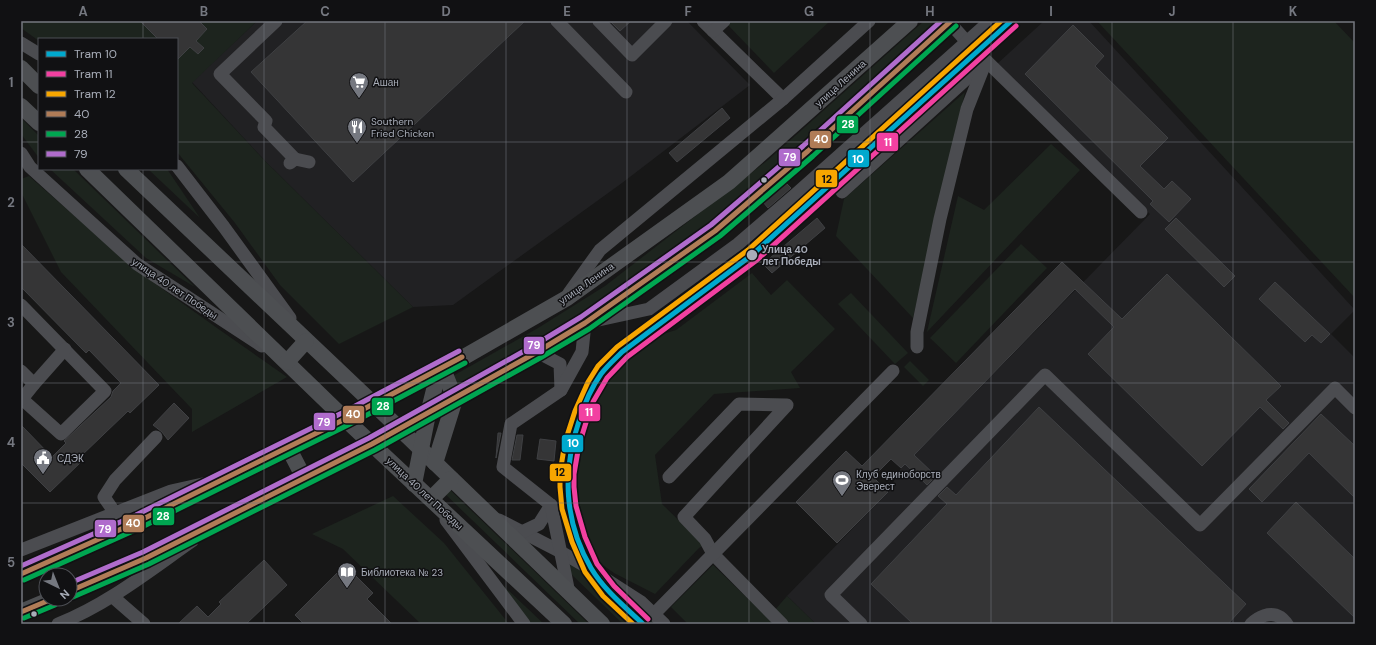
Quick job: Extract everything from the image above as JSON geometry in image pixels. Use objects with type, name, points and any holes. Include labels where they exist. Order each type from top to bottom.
[{"type":"main road","name":"улица Ленина","points":[[21,574],[139,521],[345,419],[441,369],[566,298],[729,182],[910,21]]},
{"type":"main road","points":[[78,588],[146,558],[372,444],[538,352],[585,323],[715,231],[808,151],[950,21]]},
{"type":"main road","points":[[21,68],[38,85]]},
{"type":"main road","points":[[21,106],[38,122]]},
{"type":"main road","name":"улица 40 лет Победы","points":[[88,170],[345,419],[564,624]]},
{"type":"main road","points":[[127,170],[400,429],[602,624]]},
{"type":"main road","points":[[287,362],[306,341]]},
{"type":"main road","points":[[435,463],[455,399],[441,369]]},
{"type":"main road","points":[[414,484],[428,414],[441,369]]},
{"type":"main road","points":[[288,447],[304,478]]},
{"type":"main road","points":[[431,499],[451,479]]},
{"type":"main road","points":[[21,612],[38,605]]},
{"type":"street","points":[[276,21],[220,74],[266,122],[264,127],[292,161],[309,162]]},
{"type":"street","points":[[557,21],[626,92]]},
{"type":"street","points":[[598,21],[632,55],[666,21]]},
{"type":"street","points":[[703,21],[783,99]]},
{"type":"street","points":[[714,31],[724,21]]},
{"type":"street","points":[[566,298],[600,250],[783,99],[869,21]]},
{"type":"street","points":[[950,21],[986,61],[1141,212]]},
{"type":"street","points":[[569,593],[550,505],[502,467],[512,424],[561,390],[582,352],[585,323],[650,309],[725,254],[801,190],[990,21]]},
{"type":"street","points":[[21,44],[38,53]]},
{"type":"street","points":[[842,192],[986,61]]},
{"type":"street","points":[[917,347],[917,332],[942,212],[967,109],[986,61]]},
{"type":"street","name":"улица 40 лет Победы","points":[[21,154],[25,171],[137,264],[287,362]]},
{"type":"street","points":[[178,167],[224,227],[306,341]]},
{"type":"street","points":[[21,306],[65,349],[105,391],[61,434],[22,400],[65,349]]},
{"type":"street","points":[[538,352],[560,364],[561,390]]},
{"type":"street","points":[[21,371],[34,384]]},
{"type":"street","points":[[654,614],[893,371]]},
{"type":"street","points":[[861,624],[831,595],[1044,375],[1200,525],[1335,388],[1355,408]]},
{"type":"street","points":[[668,477],[739,404],[787,405],[684,517],[705,539],[713,554],[782,624]]},
{"type":"street","points":[[115,513],[104,497],[115,480],[156,437]]},
{"type":"street","name":"улица Ленина","points":[[21,550],[171,491],[220,481]]},
{"type":"street","name":"улица 40 лет Победы","points":[[431,499],[524,624]]},
{"type":"street","points":[[522,532],[539,524],[550,505]]},
{"type":"street","points":[[488,515],[561,552],[641,602],[664,624]]},
{"type":"street","points":[[58,624],[113,596],[221,520]]},
{"type":"street","points":[[113,596],[140,623]]},
{"type":"street","points":[[1251,624],[1256,618],[1264,615],[1272,615],[1279,617],[1287,624]]},
{"type":"shaded area","points":[[21,21],[257,21],[192,83],[266,162],[413,307],[339,344],[280,285],[235,223],[178,153],[178,38],[38,38],[38,40],[21,28]]},
{"type":"shaded area","points":[[257,21],[687,21],[750,85],[622,183],[453,305],[413,307],[266,162],[192,82]]},
{"type":"shaded area","points":[[724,21],[830,21],[774,73]]},
{"type":"shaded area","points":[[924,21],[940,21],[839,114],[728,210],[612,294],[456,388],[451,377],[538,328],[605,286],[768,160]]},
{"type":"shaded area","points":[[1044,21],[1089,21],[1355,310],[1331,334],[1355,358],[1355,624],[816,624],[787,596],[888,492],[901,468],[1150,214],[997,64]]},
{"type":"shaded area","points":[[1097,21],[1334,21],[1355,43],[1355,298]]},
{"type":"shaded area","points":[[965,92],[913,318],[836,236],[844,199]]},
{"type":"shaded area","points":[[21,118],[38,135],[38,157],[21,134]]},
{"type":"shaded area","points":[[1051,144],[1080,170],[927,332],[958,196],[984,210]]},
{"type":"shaded area","points":[[51,170],[74,170],[195,287],[146,258]]},
{"type":"shaded area","points":[[149,170],[168,170],[200,218]]},
{"type":"shaded area","points":[[29,176],[136,270],[287,377],[192,432],[192,409],[61,272],[21,192],[21,179]]},
{"type":"shaded area","points":[[1021,244],[1047,268],[956,363],[930,338]]},
{"type":"shaded area","points":[[752,273],[771,295],[787,280],[835,329],[791,372],[800,388],[714,394],[655,455],[662,504],[704,545],[699,548],[655,594],[614,573],[600,563],[589,543],[580,516],[576,485],[579,448],[598,395],[609,378],[626,360],[643,345],[660,335],[676,330]]},
{"type":"shaded area","points":[[851,293],[908,353],[895,364],[838,304]]},
{"type":"shaded area","points":[[910,361],[929,380],[923,386],[904,367]]},
{"type":"shaded area","points":[[448,488],[589,624],[580,624],[444,493]]},
{"type":"shaded area","points":[[393,496],[444,543],[509,624],[421,624],[343,549],[312,534]]},
{"type":"shaded area","points":[[567,561],[636,605],[656,624],[623,624],[569,572]]},
{"type":"shaded area","points":[[713,565],[768,618],[787,596],[816,624],[688,624],[671,607]]},
{"type":"shaded area","points":[[493,576],[544,624],[530,624]]},
{"type":"building","points":[[140,21],[199,21],[207,29],[196,41],[204,48],[198,54],[190,47],[178,59],[178,38],[157,38]]},
{"type":"building","name":"Ашан","points":[[307,21],[525,21],[353,182],[251,72]]},
{"type":"building","points":[[610,21],[631,21],[620,31]]},
{"type":"building","points":[[1073,25],[1104,56],[1095,66],[1168,138],[1140,166],[1164,189],[1172,181],[1191,199],[1169,222],[1150,204],[1153,201],[1025,74]]},
{"type":"building","points":[[722,108],[730,118],[677,162],[669,153]]},
{"type":"building","points":[[786,183],[791,188],[768,208],[763,202]]},
{"type":"building","points":[[817,218],[825,228],[772,273],[763,264]]},
{"type":"building","points":[[1176,218],[1235,276],[1224,287],[1165,229]]},
{"type":"building","points":[[21,244],[159,385],[130,413],[128,411],[80,457],[83,460],[50,492],[21,463],[21,425],[52,457],[66,443],[64,441],[111,397],[113,391],[121,383],[89,350],[86,353],[21,287]]},
{"type":"building","points":[[1062,262],[1122,319],[1167,274],[1281,386],[1266,400],[1289,423],[1283,429],[1260,407],[1202,466],[1088,354],[1114,327],[1075,289],[914,455],[936,476],[927,485],[905,464],[901,468],[891,459],[873,477],[888,492],[837,543],[796,502],[846,451],[862,466]]},
{"type":"building","points":[[1275,282],[1330,334],[1321,343],[1312,335],[1305,342],[1259,299]]},
{"type":"building","points":[[174,403],[189,418],[168,440],[162,432],[153,425]]},
{"type":"building","points":[[1039,407],[1246,604],[1228,624],[913,624],[871,584],[947,504],[938,496],[947,487],[956,495]]},
{"type":"building","points":[[1321,414],[1355,446],[1355,498],[1309,453],[1262,502],[1249,489]]},
{"type":"building","points":[[498,433],[501,433],[496,458]]},
{"type":"building","points":[[517,435],[523,435],[520,460],[512,460]]},
{"type":"building","points":[[540,439],[556,441],[554,461],[537,459]]},
{"type":"building","points":[[1296,502],[1355,559],[1355,618],[1267,533]]},
{"type":"building","points":[[264,560],[287,585],[246,624],[178,624],[197,606],[208,617],[221,604],[219,602]]},
{"type":"building","points":[[345,565],[373,593],[367,599],[392,624],[304,624],[295,615]]},
{"type":"tram line","name":"12","points":[[633,624],[603,596],[585,572],[572,542],[562,509],[560,473],[565,442],[575,411],[588,382],[598,366],[617,347],[748,250],[1001,21]]},
{"type":"tram line","name":"10","points":[[643,624],[615,598],[596,576],[582,551],[575,533],[571,514],[568,496],[570,459],[579,421],[597,379],[622,352],[752,255],[1011,21]]},
{"type":"tram line","name":"11","points":[[648,619],[614,586],[597,564],[585,537],[576,506],[574,474],[579,445],[593,402],[607,378],[627,357],[757,260],[1016,26]]},
{"type":"transit line","name":"79","points":[[78,580],[143,552],[369,438],[533,346],[581,317],[711,225],[803,146],[941,21]]},
{"type":"transit line","name":"40","points":[[78,588],[146,558],[372,444],[537,352],[585,323],[715,231],[808,151],[951,21]]},
{"type":"transit line","name":"28","points":[[78,595],[149,564],[375,450],[589,329],[720,236],[813,156],[956,26]]},
{"type":"transit line","name":"79","points":[[21,566],[136,515],[342,413],[459,351]]},
{"type":"transit line","name":"40","points":[[21,574],[139,521],[345,419],[462,357]]},
{"type":"transit line","name":"28","points":[[24,580],[142,527],[348,425],[465,363]]},
{"type":"transit line","name":"40","points":[[21,612],[38,605]]},
{"type":"transit line","name":"28","points":[[24,618],[50,607]]},
{"type":"place","name":"Ашан","points":[[359,99]]},
{"type":"place","name":"Southern Fried Chicken","points":[[357,144]]},
{"type":"place","name":"Улица 40 лет Победы","points":[[752,255]]},
{"type":"place","name":"СДЭК","points":[[43,475]]},
{"type":"place","name":"Клуб единоборств Эверест","points":[[842,497]]},
{"type":"place","name":"Библиотека № 23","points":[[347,589]]}]
